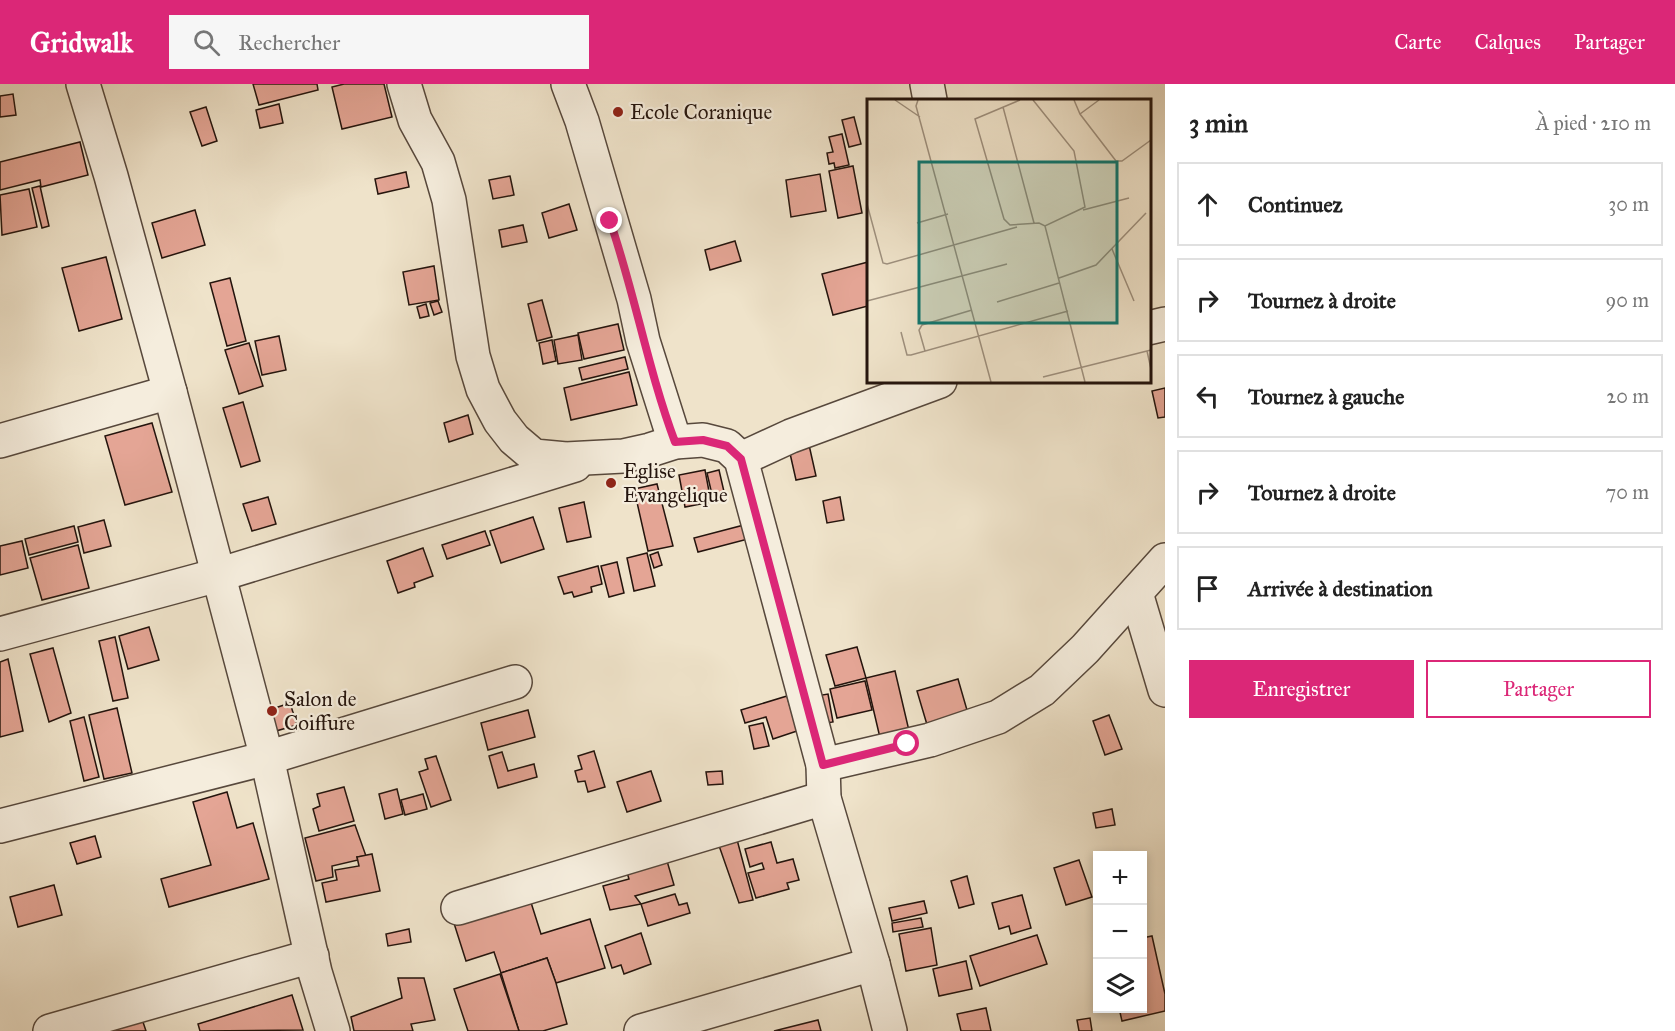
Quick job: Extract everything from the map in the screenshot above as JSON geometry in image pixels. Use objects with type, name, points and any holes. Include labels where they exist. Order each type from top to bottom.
[{"type":"street","points":[[83,84],[111,176],[170,392],[267,758],[312,956],[333,1031]]},
{"type":"street","points":[[404,84],[415,120],[438,162],[449,200],[473,356],[483,389],[500,421],[514,439],[534,456],[566,459],[594,459],[632,454],[675,442],[703,440],[727,446],[741,459],[823,765],[824,798],[873,964],[890,1031]]},
{"type":"street","points":[[568,84],[582,121],[626,269],[643,341],[675,442]]},
{"type":"street","points":[[927,84],[930,99]]},
{"type":"street","points":[[1150,328],[1165,324]]},
{"type":"street","points":[[741,459],[791,436],[937,382]]},
{"type":"street","points":[[0,441],[170,392]]},
{"type":"street","points":[[0,634],[218,574],[594,459]]},
{"type":"street","points":[[823,765],[930,740],[998,717],[1042,690],[1084,649],[1165,560]]},
{"type":"street","points":[[1136,593],[1165,690]]},
{"type":"street","points":[[0,826],[267,758],[515,682]]},
{"type":"street","points":[[458,908],[824,798]]},
{"type":"street","points":[[50,1031],[312,956]]},
{"type":"street","points":[[641,1031],[873,964]]},
{"type":"building","points":[[253,84],[317,84],[318,90],[259,105]]},
{"type":"building","points":[[344,84],[384,84],[392,117],[342,129],[332,87]]},
{"type":"building","points":[[13,94],[16,115],[0,117],[0,96]]},
{"type":"building","points":[[279,104],[283,123],[260,128],[256,110]]},
{"type":"building","points":[[206,107],[217,141],[202,146],[190,112]]},
{"type":"building","points":[[854,117],[861,144],[849,147],[842,120]]},
{"type":"building","points":[[842,134],[849,165],[835,168],[834,163],[829,164],[827,153],[833,152],[829,137]]},
{"type":"building","points":[[80,142],[88,175],[41,187],[40,180],[0,190],[0,162]]},
{"type":"building","points":[[853,166],[862,213],[838,218],[829,171]]},
{"type":"building","points":[[406,172],[409,187],[378,194],[375,179]]},
{"type":"building","points":[[820,174],[826,211],[791,217],[786,180]]},
{"type":"building","points":[[510,176],[514,195],[493,199],[489,180]]},
{"type":"building","points":[[40,186],[49,226],[42,228],[32,188]]},
{"type":"building","points":[[29,189],[37,227],[2,235],[0,195]]},
{"type":"building","points":[[569,204],[577,230],[549,238],[542,213]]},
{"type":"building","points":[[195,210],[205,245],[162,258],[152,223]]},
{"type":"building","points":[[523,225],[527,242],[502,247],[499,230]]},
{"type":"building","points":[[735,241],[741,261],[710,270],[705,250]]},
{"type":"building","points":[[106,257],[122,319],[79,331],[62,268]]},
{"type":"building","points":[[867,262],[867,306],[833,315],[822,274]]},
{"type":"building","points":[[434,266],[439,300],[409,305],[403,272]]},
{"type":"building","points":[[230,278],[246,341],[227,346],[210,283]]},
{"type":"building","points":[[542,300],[552,337],[537,341],[528,304]]},
{"type":"building","points":[[438,301],[442,312],[434,315],[430,303]]},
{"type":"building","points":[[426,304],[429,316],[420,318],[417,307]]},
{"type":"building","points":[[618,324],[624,350],[584,359],[578,333]]},
{"type":"building","points":[[578,335],[582,360],[558,364],[554,340]]},
{"type":"building","points":[[279,336],[286,370],[262,375],[255,341]]},
{"type":"building","points":[[552,340],[556,361],[543,364],[539,343]]},
{"type":"building","points":[[249,343],[263,386],[239,394],[225,350]]},
{"type":"building","points":[[625,357],[628,369],[582,380],[579,368]]},
{"type":"building","points":[[629,372],[637,405],[571,420],[564,388]]},
{"type":"building","points":[[1165,388],[1165,417],[1158,418],[1152,391]]},
{"type":"building","points":[[243,402],[260,461],[241,467],[223,408]]},
{"type":"building","points":[[468,415],[473,434],[449,442],[444,423]]},
{"type":"building","points":[[152,423],[172,492],[125,505],[105,436]]},
{"type":"building","points":[[807,436],[816,476],[796,480],[787,440]]},
{"type":"building","points":[[705,470],[711,502],[685,507],[679,475]]},
{"type":"building","points":[[719,470],[725,496],[713,499],[707,473]]},
{"type":"building","points":[[657,484],[673,546],[648,551],[634,489]]},
{"type":"building","points":[[268,497],[276,524],[252,531],[243,504]]},
{"type":"building","points":[[840,497],[844,520],[827,523],[823,501]]},
{"type":"building","points":[[584,502],[591,537],[567,542],[559,508]]},
{"type":"building","points":[[533,517],[544,549],[501,563],[490,531]]},
{"type":"building","points":[[104,520],[111,546],[84,553],[78,527]]},
{"type":"building","points":[[744,525],[748,539],[698,552],[694,538]]},
{"type":"building","points":[[74,526],[78,542],[29,555],[25,539]]},
{"type":"building","points":[[485,531],[490,545],[447,559],[442,545]]},
{"type":"building","points":[[22,541],[28,568],[0,575],[0,546]]},
{"type":"building","points":[[78,545],[89,588],[42,600],[30,558]]},
{"type":"building","points":[[423,548],[433,576],[414,583],[415,587],[398,593],[387,561]]},
{"type":"building","points":[[658,552],[662,565],[654,568],[650,555]]},
{"type":"building","points":[[647,553],[655,586],[634,591],[627,558]]},
{"type":"building","points":[[617,562],[624,593],[609,597],[601,566]]},
{"type":"building","points":[[598,566],[602,584],[591,587],[592,592],[574,597],[572,592],[564,594],[558,577]]},
{"type":"building","points":[[149,627],[159,660],[128,669],[119,636]]},
{"type":"building","points":[[115,637],[128,698],[113,701],[99,641]]},
{"type":"building","points":[[857,647],[866,678],[835,686],[826,655]]},
{"type":"building","points":[[53,648],[71,713],[49,722],[30,654]]},
{"type":"building","points":[[8,659],[23,731],[0,737],[0,662]]},
{"type":"building","points":[[895,671],[910,735],[881,742],[866,678]]},
{"type":"building","points":[[958,679],[969,717],[928,728],[917,691]]},
{"type":"building","points":[[865,681],[872,710],[837,718],[830,689]]},
{"type":"building","points":[[828,694],[833,722],[820,724],[816,696]]},
{"type":"building","points":[[787,696],[797,731],[773,739],[766,717],[745,723],[741,710]]},
{"type":"building","points":[[290,703],[297,725],[276,731],[269,710]]},
{"type":"building","points":[[117,708],[132,773],[104,779],[89,715]]},
{"type":"building","points":[[528,710],[535,737],[488,750],[481,723]]},
{"type":"building","points":[[1109,715],[1122,749],[1105,755],[1093,721]]},
{"type":"building","points":[[84,717],[99,777],[84,781],[70,721]]},
{"type":"building","points":[[763,723],[769,746],[754,749],[749,726]]},
{"type":"building","points":[[594,751],[605,787],[588,792],[585,781],[578,782],[575,771],[582,769],[578,756]]},
{"type":"building","points":[[502,752],[508,771],[534,764],[537,777],[498,788],[489,756]]},
{"type":"building","points":[[436,756],[451,800],[431,807],[419,772],[428,769],[425,759]]},
{"type":"building","points":[[651,771],[661,801],[627,812],[617,782]]},
{"type":"building","points":[[722,771],[723,784],[708,785],[706,772]]},
{"type":"building","points":[[344,787],[354,821],[319,831],[313,809],[320,806],[317,794]]},
{"type":"building","points":[[397,789],[403,814],[385,819],[379,794]]},
{"type":"building","points":[[227,792],[237,828],[253,823],[269,879],[169,907],[161,879],[211,865],[193,802]]},
{"type":"building","points":[[423,794],[427,809],[405,815],[401,800]]},
{"type":"building","points":[[1112,809],[1115,825],[1096,828],[1093,813]]},
{"type":"building","points":[[355,825],[366,856],[332,866],[333,877],[316,881],[305,838]]},
{"type":"building","points":[[735,832],[753,900],[739,903],[716,837]]},
{"type":"building","points":[[95,836],[101,857],[77,864],[70,843]]},
{"type":"building","points":[[771,842],[777,863],[793,859],[799,880],[787,883],[789,889],[756,898],[748,873],[764,869],[762,863],[750,867],[745,849]]},
{"type":"building","points":[[372,854],[380,891],[326,902],[322,883],[337,880],[335,870],[359,866],[357,857]]},
{"type":"building","points":[[665,854],[674,885],[635,896],[641,904],[610,910],[603,886],[629,879],[625,866]]},
{"type":"building","points":[[1079,860],[1092,897],[1066,905],[1054,868]]},
{"type":"building","points":[[967,876],[974,904],[959,908],[951,881]]},
{"type":"building","points":[[54,885],[62,915],[18,927],[10,897]]},
{"type":"building","points":[[528,893],[541,934],[590,919],[605,968],[556,983],[547,958],[501,973],[494,952],[466,961],[452,917]]},
{"type":"building","points":[[675,894],[679,905],[687,903],[690,913],[648,926],[641,904]]},
{"type":"building","points":[[1022,895],[1031,928],[1011,934],[1009,926],[999,929],[992,903]]},
{"type":"building","points":[[924,901],[927,913],[892,921],[889,908]]},
{"type":"building","points":[[921,918],[923,927],[893,932],[892,923]]},
{"type":"building","points":[[931,928],[937,965],[906,971],[899,934]]},
{"type":"building","points":[[409,929],[411,942],[388,946],[386,934]]},
{"type":"building","points":[[641,933],[651,964],[624,974],[621,965],[612,968],[605,946]]},
{"type":"building","points":[[1037,935],[1047,964],[980,986],[970,956]]},
{"type":"building","points":[[1152,936],[1165,994],[1165,1011],[1122,1021],[1120,1013],[1147,1013],[1147,937]]},
{"type":"building","points":[[547,958],[567,1024],[543,1031],[519,1031],[501,973]]},
{"type":"building","points":[[966,961],[972,989],[939,996],[933,969]]},
{"type":"building","points":[[500,974],[519,1031],[468,1031],[454,989]]},
{"type":"building","points":[[398,978],[424,978],[435,1020],[411,1024],[413,1031],[354,1031],[351,1017],[402,998]]},
{"type":"building","points":[[292,995],[303,1030],[200,1031],[198,1024]]},
{"type":"building","points":[[986,1008],[991,1031],[961,1031],[957,1014]]},
{"type":"building","points":[[141,1016],[146,1031],[89,1031]]},
{"type":"building","points":[[1090,1018],[1092,1031],[1079,1031],[1077,1020]]},
{"type":"building","points":[[818,1020],[821,1031],[774,1031]]},
{"type":"place","name":"Ecole Coranique","points":[[618,112]]},
{"type":"place","name":"Eglise Evangelique","points":[[611,483]]},
{"type":"place","name":"Salon de Coiffure","points":[[272,711]]},
{"type":"route","points":[[610,221],[634,299],[643,341],[675,442],[703,440],[727,446],[741,459],[823,765],[907,744]]}]
